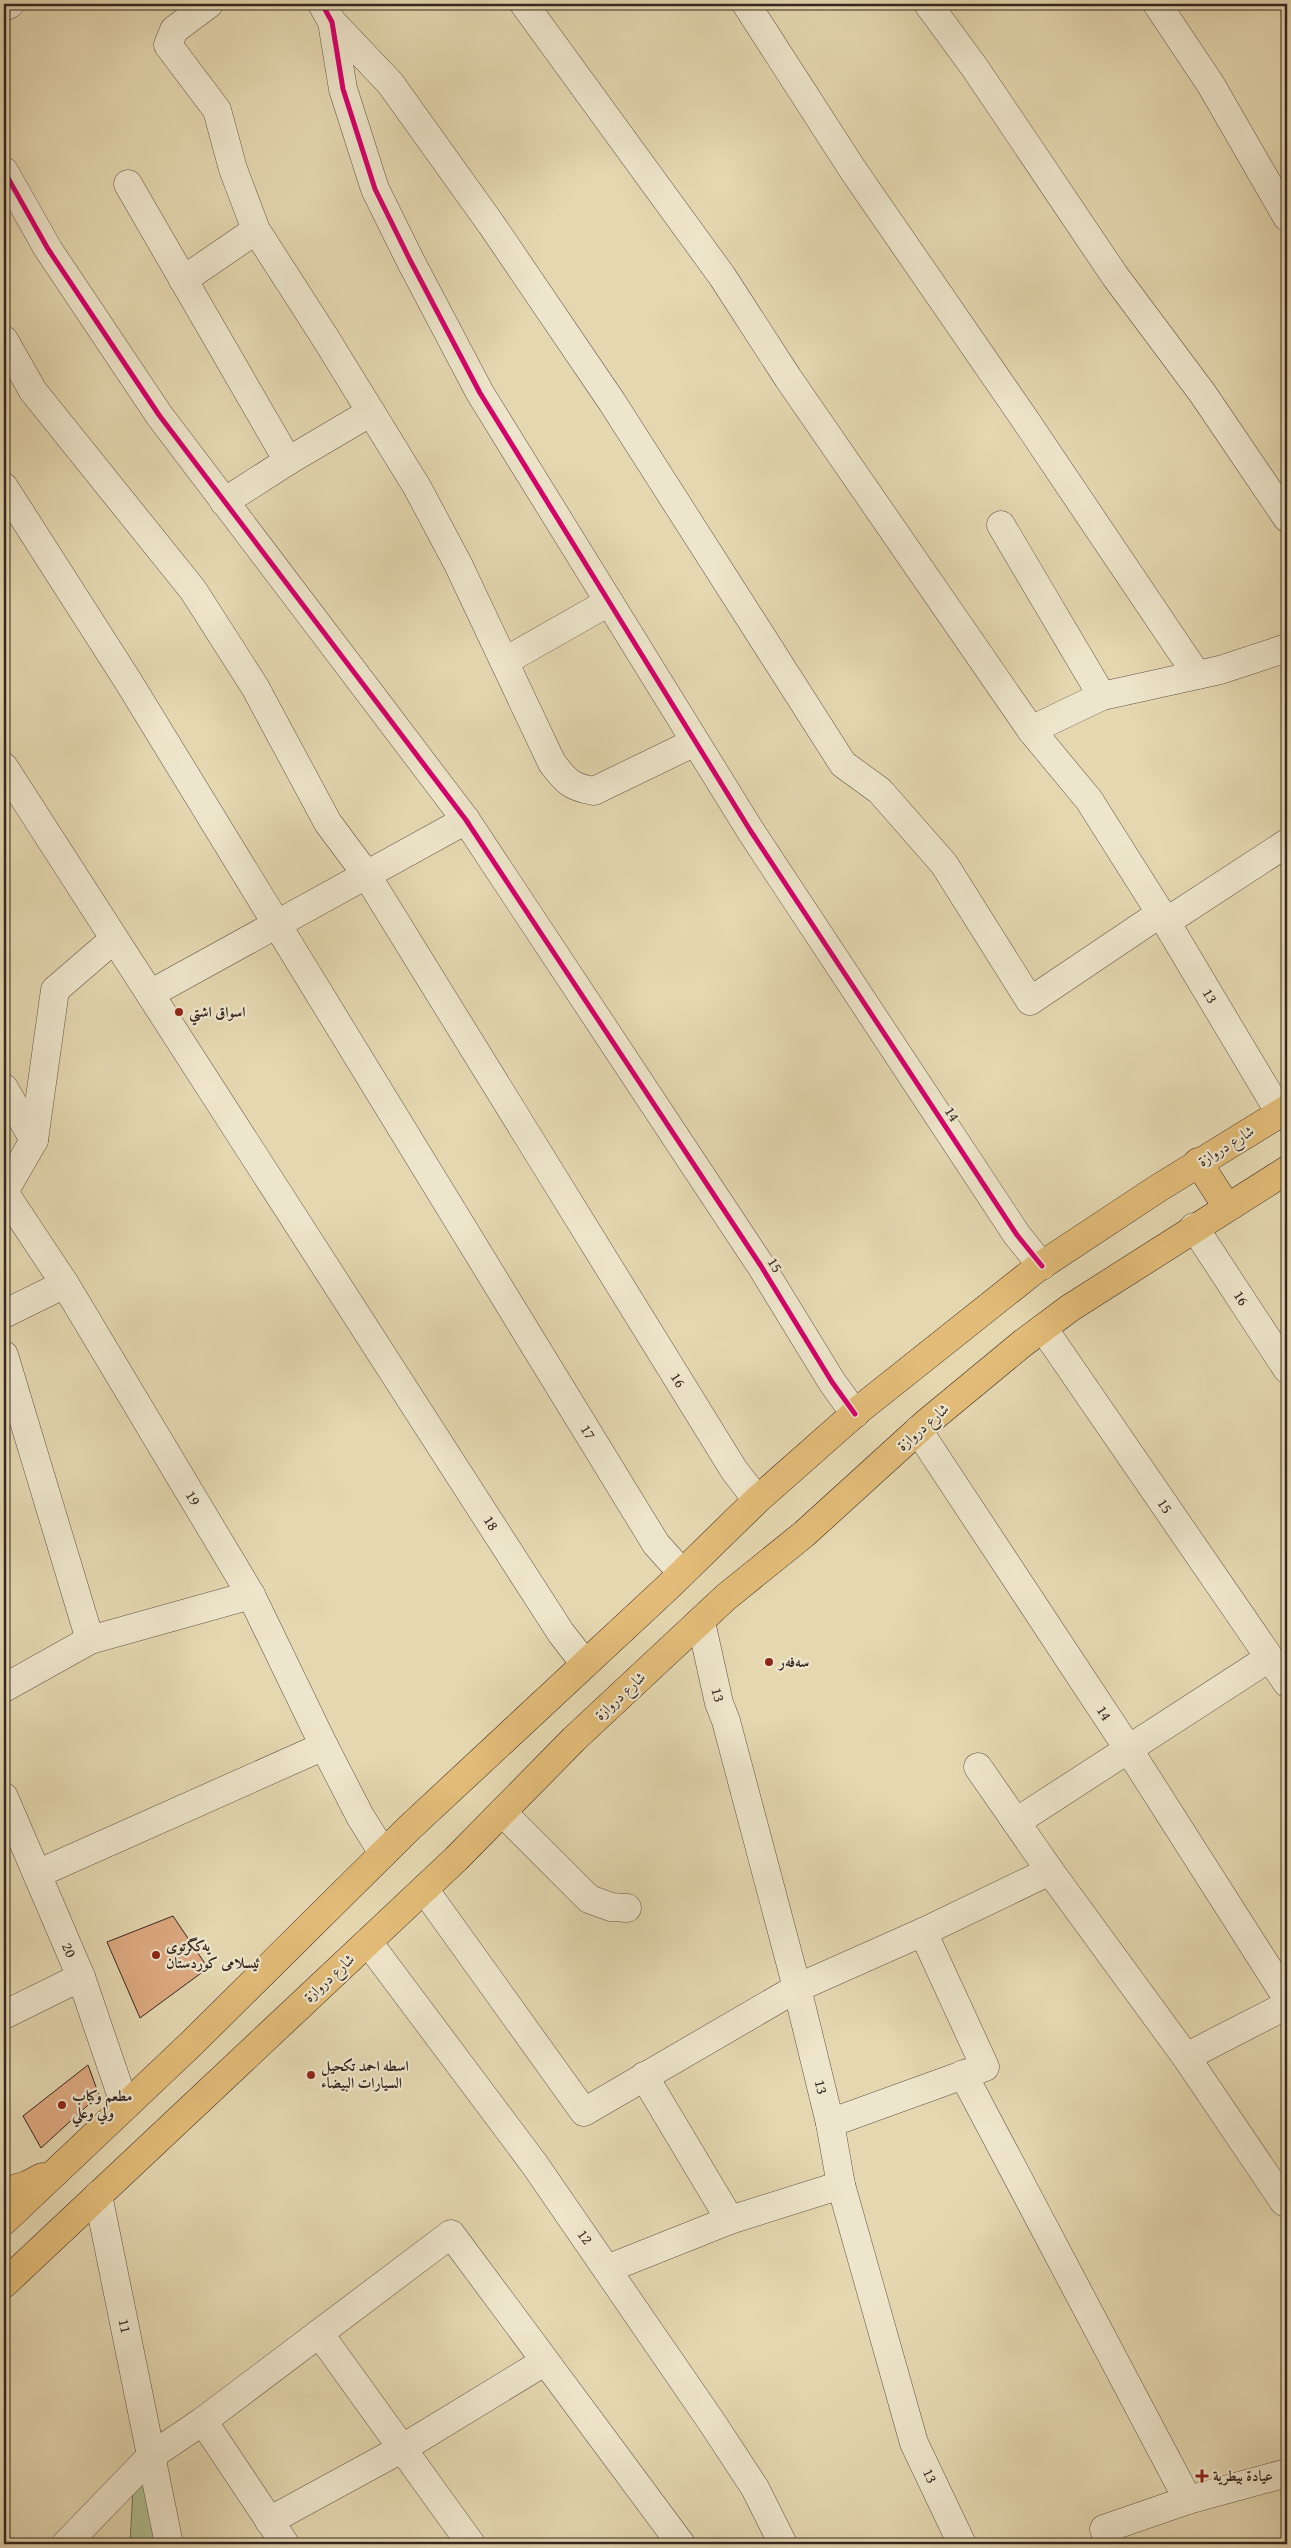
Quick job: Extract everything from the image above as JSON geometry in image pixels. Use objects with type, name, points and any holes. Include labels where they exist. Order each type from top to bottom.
[{"type":"main road","name":"شارع دروازة","points":[[4,2221],[125,2106],[383,1853],[682,1573],[757,1500],[855,1414],[1042,1266],[1090,1231],[1198,1162],[1284,1111]]},
{"type":"main road","points":[[1198,1162],[1227,1207]]},
{"type":"main road","name":"شارع دروازة","points":[[4,2284],[424,1889],[574,1739],[726,1597],[804,1534],[918,1430],[1043,1328],[1119,1275],[1287,1170]]},
{"type":"main road","points":[[4,2192],[27,2185],[63,2165]]},
{"type":"street","points":[[4,7],[10,4]]},
{"type":"street","points":[[209,4],[174,30],[168,45],[217,110],[234,169],[256,230],[402,462],[458,564],[552,763],[566,782],[579,788],[594,791],[695,742]]},
{"type":"street","name":"13","points":[[524,4],[722,276],[788,378],[1031,730],[1089,800],[1164,917],[1258,1080],[1284,1111]]},
{"type":"street","points":[[746,4],[853,170],[1024,418],[1197,675]]},
{"type":"street","points":[[928,4],[975,68],[1115,276],[1203,394],[1287,518]]},
{"type":"street","points":[[1157,4],[1211,84],[1287,217]]},
{"type":"street","points":[[327,13],[390,83],[491,224],[612,402],[843,764],[880,791],[944,864],[1030,1001],[1287,843]]},
{"type":"street","name":"14","points":[[327,13],[343,89],[375,189],[480,393],[695,742],[866,1007],[1017,1235],[1042,1266]]},
{"type":"street","name":"15","points":[[4,171],[48,249],[159,415],[466,820],[761,1266],[832,1382],[855,1414]]},
{"type":"street","points":[[128,184],[288,461]]},
{"type":"street","points":[[183,280],[256,230]]},
{"type":"street","name":"16","points":[[4,340],[33,391],[193,590],[255,687],[328,823],[366,874],[734,1470],[757,1500]]},
{"type":"street","points":[[224,502],[288,461],[371,412]]},
{"type":"street","name":"17","points":[[4,489],[128,681],[656,1544],[682,1573]]},
{"type":"street","points":[[1001,525],[1102,696]]},
{"type":"street","points":[[505,661],[609,602]]},
{"type":"street","points":[[1031,730],[1102,696],[1197,675],[1287,648]]},
{"type":"street","name":"18","points":[[4,767],[561,1633],[585,1664]]},
{"type":"street","points":[[150,994],[466,820]]},
{"type":"street","points":[[4,1192],[34,1140],[55,990],[114,940]]},
{"type":"street","points":[[4,1088],[34,1140]]},
{"type":"street","name":"19","points":[[4,1192],[65,1284],[251,1595],[324,1746],[360,1816],[383,1853]]},
{"type":"street","name":"16","points":[[1194,1227],[1287,1368]]},
{"type":"street","points":[[4,1314],[65,1284]]},
{"type":"street","name":"15","points":[[1043,1328],[1287,1683]]},
{"type":"street","points":[[4,1355],[90,1640]]},
{"type":"street","name":"14","points":[[918,1430],[1129,1750],[1287,1998]]},
{"type":"street","points":[[4,1688],[90,1640],[251,1595]]},
{"type":"street","name":"13","points":[[700,1622],[719,1703],[726,1721],[798,1988],[830,2123],[841,2185],[914,2443],[962,2544]]},
{"type":"street","points":[[1016,1822],[1269,1658]]},
{"type":"street","points":[[37,1874],[324,1746]]},
{"type":"street","points":[[978,1766],[1050,1871],[1186,2057],[1284,2202],[1287,2201]]},
{"type":"street","name":"20","points":[[4,1797],[81,1977],[125,2106]]},
{"type":"street","points":[[502,1812],[589,1899],[611,1907],[627,1908]]},
{"type":"street","points":[[424,1889],[584,2112],[798,1988],[923,1932],[1050,1871]]},
{"type":"street","points":[[830,2123],[985,2067],[923,1932]]},
{"type":"street","name":"12","points":[[368,1942],[535,2165],[607,2268],[755,2488],[783,2544]]},
{"type":"street","points":[[4,2015],[81,1977]]},
{"type":"street","points":[[1186,2057],[1287,2005]]},
{"type":"street","points":[[963,2074],[1188,2500]]},
{"type":"street","points":[[644,2076],[730,2220]]},
{"type":"street","points":[[607,2268],[730,2220],[841,2185]]},
{"type":"street","name":"11","points":[[98,2195],[169,2544]]},
{"type":"street","points":[[66,2544],[152,2456],[451,2234],[544,2362],[681,2544]]},
{"type":"street","points":[[319,2333],[471,2544]]},
{"type":"street","points":[[269,2522],[403,2448],[544,2362]]},
{"type":"street","points":[[203,2420],[284,2544]]},
{"type":"street","points":[[1110,2544],[1104,2529],[1188,2500],[1287,2473]]},
{"type":"green space","points":[[141,2483],[148,2485],[161,2544],[130,2544],[133,2489]]},
{"type":"building","name":"یەکگرتوی ئیسلامی کوردستان","points":[[173,1916],[208,1968],[140,2018],[107,1942]]},
{"type":"building","name":"مطعم وكباب ولي وعلي","points":[[88,2065],[99,2095],[41,2148],[23,2116]]},
{"type":"cycle path","points":[[322,4],[332,22],[343,89],[375,189],[480,393],[750,830],[1017,1235],[1042,1266]]},
{"type":"cycle path","points":[[4,171],[48,249],[159,415],[466,820],[761,1266],[832,1382],[855,1414]]},
{"type":"place","name":"اسواق اشتي","points":[[179,1012]]},
{"type":"place","name":"سەفەر","points":[[769,1662]]},
{"type":"place","name":"یەکگرتوی ئیسلامی کوردستان","points":[[156,1955]]},
{"type":"place","name":"اسطه احمد تكحيل السيارات البيضاء","points":[[311,2075]]},
{"type":"place","name":"مطعم وكباب ولي وعلي","points":[[62,2105]]},
{"type":"place","name":"عيادة بيطرية","points":[[1202,2476]]}]
